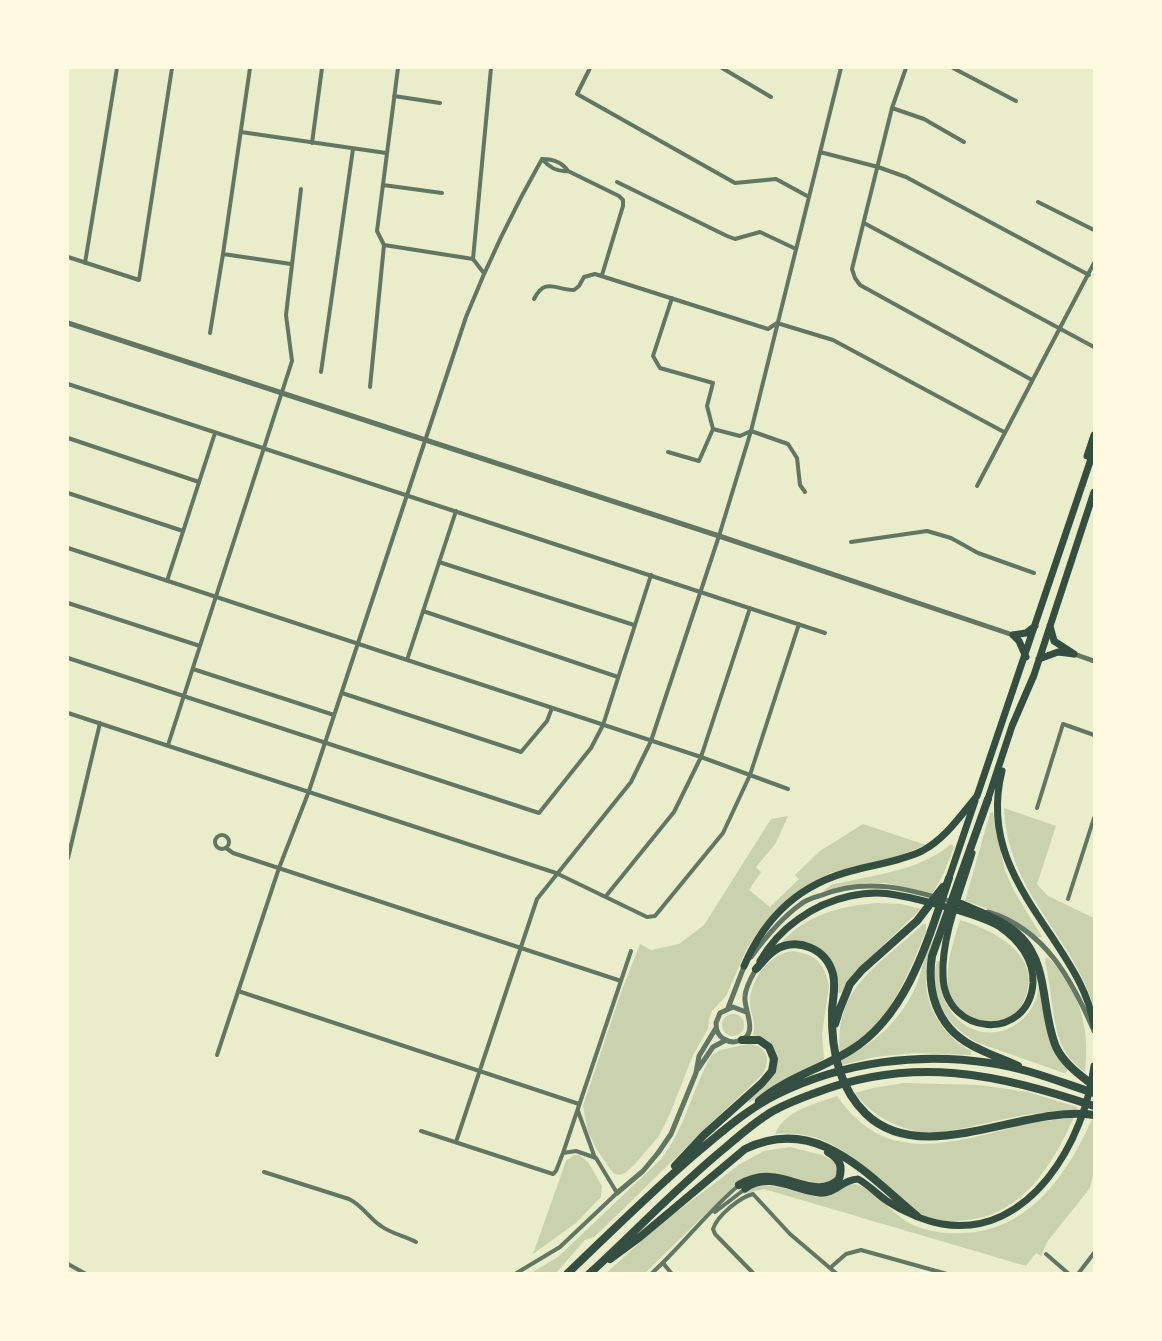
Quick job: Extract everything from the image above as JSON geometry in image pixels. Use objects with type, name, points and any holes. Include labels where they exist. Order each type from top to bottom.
[{"type":"highway","points":[[567,1274],[656,1189],[766,1095],[851,1050],[881,1025],[905,991],[932,926],[1026,657],[1095,435]]},
{"type":"highway","points":[[1080,488],[1095,450]]},
{"type":"highway","points":[[1095,492],[1001,773],[997,800],[998,832],[1005,855],[1017,881],[1077,977],[1095,1026]]},
{"type":"highway","points":[[1013,635],[1026,633],[1035,626]]},
{"type":"highway","points":[[1050,626],[1054,641],[1074,654]]},
{"type":"highway","points":[[1013,635],[1019,641],[1026,657]]},
{"type":"highway","points":[[1040,659],[1058,652],[1074,654]]},
{"type":"highway","points":[[1034,675],[1012,726],[945,929],[932,956],[930,970],[935,1004],[946,1026],[977,1049],[1033,1072],[1095,1093]]},
{"type":"highway","points":[[744,966],[765,928],[794,898],[809,887],[831,876],[905,858],[924,850],[940,839],[977,796]]},
{"type":"highway","points":[[833,1034],[838,1011],[850,984],[862,970],[916,921],[949,878]]},
{"type":"highway","points":[[756,969],[778,937],[793,923],[816,908],[851,896],[895,894],[993,923],[1009,934],[1027,955],[1033,975],[1028,999],[1015,1016],[1005,1023],[985,1025],[974,1023],[956,1011],[948,1000],[943,976],[945,929]]},
{"type":"highway","points":[[961,904],[1003,923],[1029,946],[1038,963],[1049,1026],[1057,1048],[1065,1061],[1095,1086]]},
{"type":"highway","points":[[756,969],[774,950],[786,945],[803,945],[819,953],[831,968],[833,975],[833,1034],[841,1077],[854,1102],[866,1114],[884,1126],[924,1137],[950,1137],[1055,1114],[1077,1112],[1095,1115]]},
{"type":"highway","points":[[656,1189],[704,1135],[762,1083],[772,1071],[774,1059],[769,1047],[759,1040],[742,1040]]},
{"type":"highway","points":[[737,1120],[777,1095],[855,1066],[920,1059],[956,1060],[990,1063],[1033,1072]]},
{"type":"highway","points":[[742,1187],[772,1181],[826,1194],[849,1180],[858,1179],[888,1202],[917,1216],[942,1224],[969,1225],[993,1220],[1024,1203],[1044,1181],[1072,1143],[1087,1107],[1095,1066]]},
{"type":"highway","points":[[590,1274],[705,1164],[744,1132],[774,1111],[833,1086],[873,1076],[942,1071],[1022,1083],[1095,1106]]},
{"type":"highway","points":[[590,1274],[640,1238],[745,1149],[763,1140],[780,1138],[810,1140],[839,1153],[917,1216]]},
{"type":"highway","points":[[721,1168],[759,1147],[782,1141],[799,1142],[818,1147],[834,1155],[842,1166],[836,1183],[824,1187],[772,1176],[760,1177],[742,1187]]},
{"type":"street","points":[[85,263],[117,68]]},
{"type":"street","points":[[68,257],[139,280],[172,68]]},
{"type":"street","points":[[210,333],[250,68]]},
{"type":"street","points":[[312,143],[322,68]]},
{"type":"street","points":[[370,387],[384,245],[377,231],[398,68]]},
{"type":"street","points":[[483,272],[473,259],[491,68]]},
{"type":"street","points":[[722,68],[771,97]]},
{"type":"street","points":[[456,1142],[537,899],[631,782],[651,741],[701,592],[751,431],[841,68]]},
{"type":"street","points":[[906,68],[892,108],[852,269],[855,278],[860,285],[1032,380]]},
{"type":"street","points":[[953,68],[1016,102]]},
{"type":"street","points":[[589,69],[577,94],[735,183],[776,179],[809,197]]},
{"type":"street","points":[[394,96],[440,102]]},
{"type":"street","points":[[892,108],[924,119],[964,142]]},
{"type":"street","points":[[241,132],[386,153]]},
{"type":"street","points":[[321,372],[353,149]]},
{"type":"street","points":[[820,152],[906,177],[1089,274]]},
{"type":"street","points":[[217,1055],[279,868],[309,791],[466,316],[483,272],[509,218],[542,159],[551,159],[568,171],[623,200],[602,275]]},
{"type":"street","points":[[617,182],[727,236],[735,238],[760,232],[796,249]]},
{"type":"street","points":[[383,185],[442,193]]},
{"type":"street","points":[[168,745],[292,361],[286,315],[301,189]]},
{"type":"street","points":[[1038,202],[1095,230]]},
{"type":"street","points":[[864,224],[1095,347]]},
{"type":"street","points":[[384,245],[473,259]]},
{"type":"street","points":[[223,254],[291,264]]},
{"type":"street","points":[[976,486],[1095,263]]},
{"type":"street","points":[[534,299],[544,287],[552,285],[574,290],[586,276],[595,274],[768,329],[777,324],[833,340],[1004,432]]},
{"type":"street","points":[[668,452],[699,461],[713,429],[707,406],[713,383],[660,368],[653,357],[672,298]]},
{"type":"street","points":[[68,323],[719,536],[1013,635]]},
{"type":"street","points":[[68,384],[825,633]]},
{"type":"street","points":[[713,429],[740,436],[751,431],[788,444],[797,458],[800,484],[805,492]]},
{"type":"street","points":[[167,580],[215,433]]},
{"type":"street","points":[[68,438],[199,482]]},
{"type":"street","points":[[68,493],[183,531]]},
{"type":"street","points":[[407,660],[456,511]]},
{"type":"street","points":[[851,542],[927,531],[951,538],[978,553],[1034,573]]},
{"type":"street","points":[[68,548],[651,741],[788,789]]},
{"type":"street","points":[[439,562],[634,625]]},
{"type":"street","points":[[68,658],[539,813],[591,748],[603,725],[651,576]]},
{"type":"street","points":[[68,603],[200,646]]},
{"type":"street","points":[[606,896],[674,812],[701,758],[750,608]]},
{"type":"street","points":[[423,611],[618,677]]},
{"type":"street","points":[[68,713],[556,873],[644,915],[655,916],[723,832],[750,775],[800,624]]},
{"type":"street","points":[[1074,654],[1095,661]]},
{"type":"street","points":[[193,669],[334,716]]},
{"type":"street","points":[[342,693],[521,752],[547,721],[552,708]]},
{"type":"street","points":[[68,858],[100,723]]},
{"type":"street","points":[[1037,808],[1063,724],[1095,735]]},
{"type":"street","points":[[1068,899],[1095,818]]},
{"type":"street","points":[[226,848],[233,853],[621,981]]},
{"type":"street","points":[[696,1073],[699,1056],[716,1028],[718,1017],[728,1008],[744,966],[774,928],[803,903],[833,890],[866,885],[903,888],[961,904],[997,915],[1033,936],[1049,951],[1067,974],[1095,1031]]},
{"type":"street","points":[[421,1131],[553,1174],[563,1153],[631,951]]},
{"type":"street","points":[[716,1028],[719,1035],[734,1042],[742,1040],[748,1033],[750,1019],[746,1012],[745,995],[756,969]]},
{"type":"street","points":[[238,991],[479,1071],[579,1107]]},
{"type":"street","points":[[728,1008],[736,1007],[746,1012]]},
{"type":"street","points":[[515,1274],[560,1247],[643,1171],[671,1134],[696,1073],[709,1051],[726,1040]]},
{"type":"street","points":[[579,1107],[596,1158],[617,1193]]},
{"type":"street","points":[[563,1153],[576,1151],[596,1158]]},
{"type":"street","points":[[264,1172],[349,1199],[358,1204],[387,1230],[416,1242]]},
{"type":"street","points":[[651,1274],[726,1196],[742,1187]]},
{"type":"street","points":[[753,1274],[715,1234],[713,1229],[715,1222],[746,1196],[753,1194],[790,1234],[837,1274]]},
{"type":"street","points":[[831,1268],[846,1254],[861,1250],[947,1274]]},
{"type":"street","points":[[1078,1274],[1095,1253]]},
{"type":"street","points":[[1046,1254],[1069,1274]]},
{"type":"street","points":[[663,1263],[672,1274]]},
{"type":"street","points":[[68,1264],[86,1274]]},
{"type":"green space","points":[[1004,808],[1056,826],[1037,884],[1048,896],[1094,918],[1094,1008],[1084,981],[1071,957],[1028,890],[1008,838]]},
{"type":"green space","points":[[993,812],[1005,871],[1014,891],[1042,937],[1035,937],[1003,915],[965,901],[990,813]]},
{"type":"green space","points":[[788,816],[776,843],[756,867],[761,872],[749,890],[770,907],[799,879],[795,875],[820,851],[863,824],[926,845],[887,860],[830,873],[791,896],[775,910],[747,948],[726,996],[712,1011],[708,1029],[693,1055],[659,1136],[625,1173],[619,1175],[613,1173],[588,1132],[583,1106],[620,995],[640,944],[651,950],[679,944],[704,925],[771,819]]},
{"type":"green space","points":[[951,844],[954,847],[944,873],[932,894],[886,883],[865,883],[823,891],[831,885],[909,867],[924,861]]},
{"type":"green space","points":[[878,903],[902,904],[921,909],[857,970],[841,993],[837,993],[836,982],[815,949],[781,943],[801,925],[825,913],[851,906]]},
{"type":"green space","points":[[960,920],[998,936],[1019,954],[1026,966],[1029,978],[1026,996],[1018,1010],[1004,1020],[986,1021],[973,1018],[960,1011],[952,1001],[948,988],[949,960]]},
{"type":"green space","points":[[923,924],[926,924],[926,931],[894,1000],[872,1029],[840,1053],[840,1030],[845,1010],[853,993],[877,965]]},
{"type":"green space","points":[[934,938],[926,979],[929,1001],[946,1031],[953,1039],[971,1051],[971,1055],[915,1053],[875,1057],[842,1065],[841,1059],[876,1038],[903,1010],[916,986]]},
{"type":"green space","points":[[793,951],[808,955],[818,961],[827,978],[829,986],[822,1034],[824,1059],[750,1102],[748,1098],[777,1059],[769,1043],[753,1035],[751,993],[758,976],[769,962],[784,953]]},
{"type":"green space","points":[[1046,957],[1057,966],[1077,1000],[1084,1023],[1085,1072],[1069,1057],[1057,1032]]},
{"type":"green space","points":[[937,961],[940,961],[942,988],[946,1003],[957,1018],[970,1028],[984,1032],[999,1032],[1025,1017],[1034,1003],[1039,985],[1047,1021],[1067,1067],[1067,1072],[1064,1073],[978,1043],[967,1036],[942,1009],[935,986]]},
{"type":"green space","points":[[729,1014],[737,1014],[744,1021],[744,1029],[737,1036],[729,1036],[722,1029],[722,1021]]},
{"type":"green space","points":[[749,1044],[760,1048],[766,1055],[767,1064],[762,1075],[594,1237],[585,1240],[556,1273],[529,1274],[558,1257],[661,1159],[677,1134],[712,1055],[720,1050]]},
{"type":"green space","points":[[903,1083],[979,1085],[1028,1092],[1077,1107],[1076,1110],[1023,1115],[934,1134],[900,1127],[880,1117],[855,1093]]},
{"type":"green space","points":[[837,1096],[857,1119],[877,1134],[900,1141],[923,1144],[947,1142],[1074,1117],[1046,1169],[1020,1197],[1005,1208],[987,1216],[945,1221],[923,1215],[904,1203],[840,1149],[822,1140],[801,1135],[775,1134],[786,1119],[801,1109]]},
{"type":"green space","points":[[1092,1119],[1094,1120],[1094,1170],[1090,1188],[1047,1242],[1041,1256],[1036,1253],[1026,1266],[764,1189],[742,1194],[758,1187],[774,1186],[823,1197],[854,1184],[872,1193],[898,1216],[913,1225],[931,1231],[950,1233],[986,1230],[1026,1211],[1043,1196],[1071,1160]]},
{"type":"green space","points":[[790,1147],[822,1155],[836,1162],[838,1175],[828,1184],[736,1184],[645,1273],[605,1274],[662,1223],[740,1164],[764,1151]]},
{"type":"green space","points":[[574,1155],[579,1155],[588,1162],[602,1186],[601,1197],[576,1223],[533,1254],[566,1161]]}]
